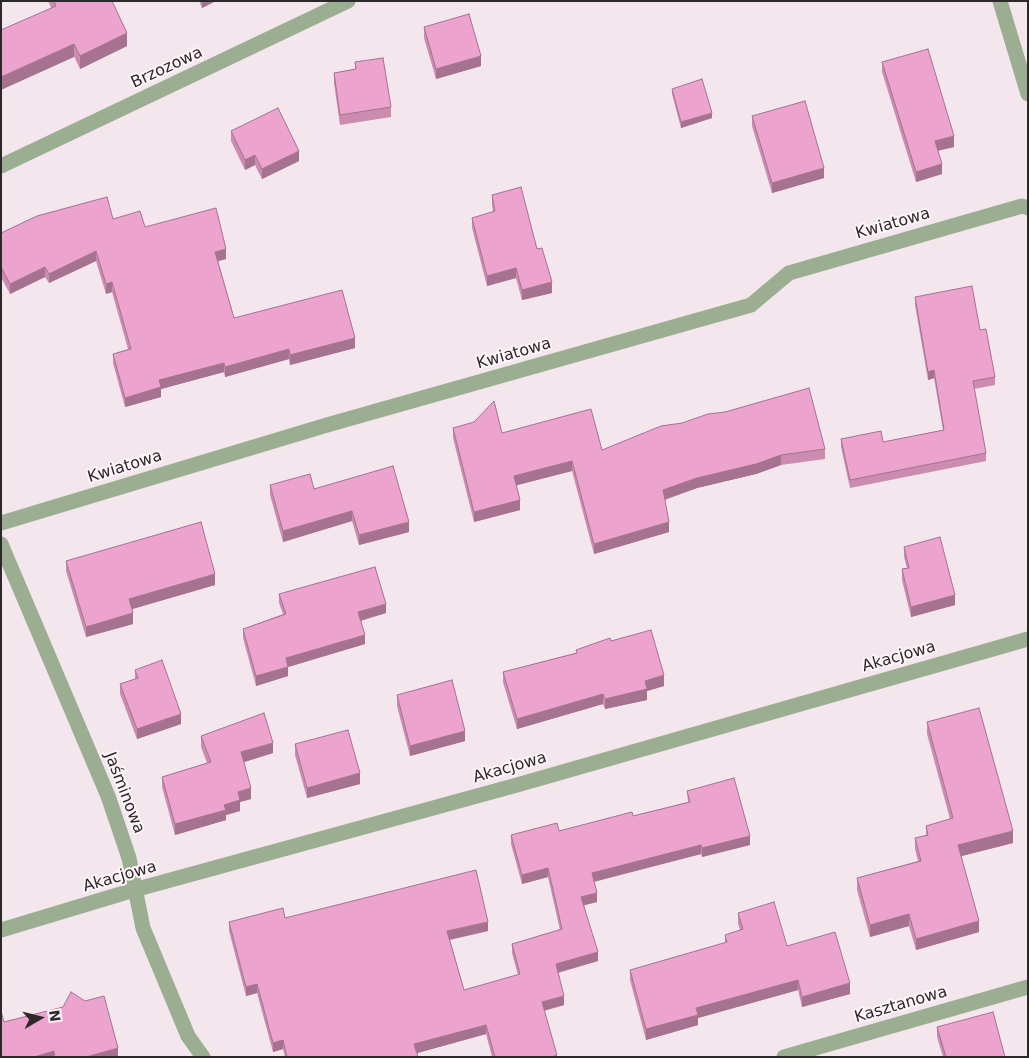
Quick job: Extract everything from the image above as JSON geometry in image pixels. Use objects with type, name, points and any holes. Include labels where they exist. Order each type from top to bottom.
[{"type":"street","name":"Brzozowa","points":[[1,166],[348,1]]},
{"type":"street","points":[[1000,1],[1028,94]]},
{"type":"street","name":"Kwiatowa","points":[[1,523],[327,425],[751,306],[789,272],[1022,206],[1028,208]]},
{"type":"street","name":"Jaśminowa","points":[[1,544],[108,796],[129,858],[134,890],[146,937],[188,1036],[203,1057]]},
{"type":"street","name":"Akacjowa","points":[[1,930],[134,890],[517,785],[1028,639]]},
{"type":"street","name":"Kasztanowa","points":[[784,1057],[1028,986]]},
{"type":"building","points":[[54,1],[112,1],[127,33],[80,56],[74,44],[1,77],[1,30],[56,6]]},
{"type":"building","points":[[469,14],[481,56],[436,69],[424,27]]},
{"type":"building","points":[[928,49],[954,136],[935,141],[942,164],[916,172],[882,62]]},
{"type":"building","points":[[383,58],[391,107],[340,115],[334,73],[356,69],[355,62]]},
{"type":"building","points":[[702,79],[712,113],[681,122],[672,89]]},
{"type":"building","points":[[805,101],[824,168],[772,183],[752,116]]},
{"type":"building","points":[[278,108],[299,151],[262,169],[255,155],[245,160],[231,131]]},
{"type":"building","points":[[521,187],[537,249],[542,248],[552,282],[522,290],[516,268],[487,276],[472,218],[495,211],[492,195]]},
{"type":"building","points":[[107,197],[113,219],[140,211],[145,227],[216,208],[226,249],[215,252],[234,318],[342,290],[355,338],[290,355],[289,349],[225,367],[224,363],[159,380],[161,387],[125,398],[113,354],[131,349],[112,282],[106,284],[96,251],[49,274],[45,267],[10,284],[1,267],[1,233],[37,216]]},
{"type":"building","points":[[972,286],[980,330],[986,329],[995,377],[973,381],[986,453],[850,480],[841,439],[881,431],[883,442],[944,430],[934,370],[928,372],[915,297]]},
{"type":"building","points":[[809,388],[825,449],[781,455],[756,464],[697,478],[663,490],[669,522],[594,544],[572,461],[514,476],[520,500],[474,512],[453,428],[474,422],[494,401],[502,433],[591,409],[602,450],[661,426],[682,423],[708,414],[725,412]]},
{"type":"building","points":[[393,466],[409,522],[359,535],[352,511],[283,531],[270,485],[310,474],[314,489]]},
{"type":"building","points":[[201,522],[215,574],[129,599],[133,613],[86,627],[66,561]]},
{"type":"building","points":[[940,537],[955,595],[911,607],[902,569],[909,568],[904,547]]},
{"type":"building","points":[[375,567],[386,604],[358,612],[365,635],[286,658],[288,667],[256,676],[243,629],[286,614],[279,594]]},
{"type":"building","points":[[651,630],[664,675],[645,681],[647,689],[605,699],[603,694],[517,719],[503,672],[577,653],[576,650],[610,638],[611,641]]},
{"type":"building","points":[[162,660],[181,714],[137,729],[120,684],[138,678],[135,670]]},
{"type":"building","points":[[452,680],[465,731],[410,746],[397,695]]},
{"type":"building","points":[[979,708],[1013,831],[958,845],[979,921],[916,939],[909,914],[870,925],[857,878],[921,861],[915,838],[928,835],[926,826],[953,818],[927,722]]},
{"type":"building","points":[[264,713],[273,743],[241,752],[251,788],[238,792],[240,800],[224,805],[226,810],[175,824],[162,777],[211,762],[201,736]]},
{"type":"building","points":[[348,730],[360,773],[307,788],[295,744]]},
{"type":"building","points":[[734,778],[750,836],[702,848],[701,845],[592,873],[597,893],[581,897],[598,952],[556,964],[564,996],[542,1002],[557,1055],[552,1057],[495,1057],[486,1025],[414,1044],[418,1057],[287,1057],[283,1040],[273,1043],[257,984],[246,987],[229,922],[283,908],[285,918],[476,870],[488,922],[447,931],[464,990],[520,974],[512,944],[562,929],[548,868],[522,875],[511,835],[557,823],[559,831],[632,812],[633,816],[690,802],[687,791]]},
{"type":"building","points":[[774,902],[787,946],[835,932],[850,983],[802,997],[798,980],[696,1008],[698,1015],[646,1029],[630,970],[727,942],[725,935],[743,929],[738,913]]},
{"type":"building","points":[[71,992],[85,1001],[104,996],[118,1048],[86,1057],[55,1057],[54,1051],[34,1057],[1,1057],[1,1011],[4,1022],[63,1007]]},
{"type":"building","points":[[993,1012],[1005,1057],[946,1057],[937,1027]]}]
